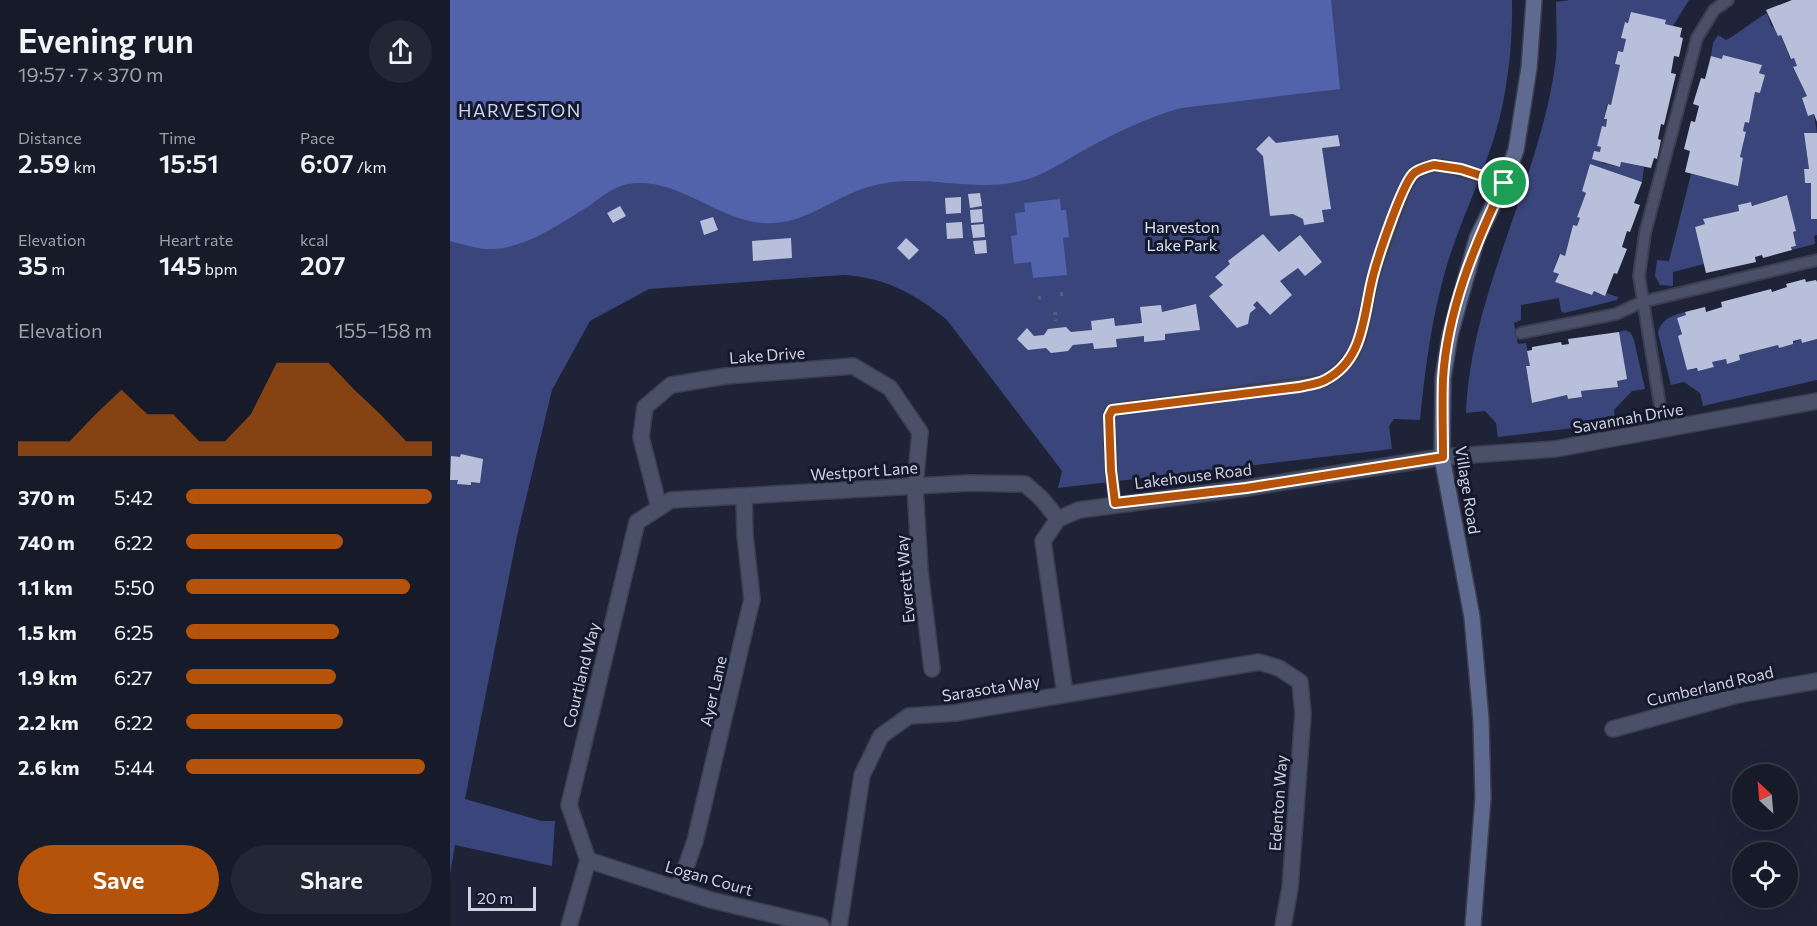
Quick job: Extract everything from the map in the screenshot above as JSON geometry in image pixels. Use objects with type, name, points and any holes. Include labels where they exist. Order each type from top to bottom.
[{"type":"street","name":"Village Road","points":[[1473,926],[1483,798],[1480,720],[1472,617],[1443,457],[1443,378],[1450,335],[1477,238],[1504,183],[1516,150],[1529,68],[1534,0]]},
{"type":"street","name":"Lake Drive","points":[[659,508],[641,437],[645,407],[671,385],[726,375],[853,366],[890,388],[920,432],[915,486]]},
{"type":"street","name":"Savannah Drive","points":[[1443,457],[1555,449],[1817,401]]},
{"type":"street","name":"Lakehouse Road","points":[[1058,519],[1079,510],[1115,503],[1246,488],[1443,457]]},
{"type":"street","name":"Westport Lane","points":[[659,508],[671,500],[969,483],[1024,484],[1041,498],[1058,519]]},
{"type":"street","name":"Everett Way","points":[[915,486],[920,571],[932,669]]},
{"type":"street","name":"Ayer Lane","points":[[678,889],[695,841],[752,599],[745,535],[744,497]]},
{"type":"street","name":"Courtland Way","points":[[588,860],[569,805],[574,780],[637,522],[659,508]]},
{"type":"street","points":[[1058,519],[1043,541],[1065,694]]},
{"type":"street","name":"Sarasota Way","points":[[839,926],[862,775],[881,736],[909,716],[955,713],[1259,663],[1279,668],[1300,682]]},
{"type":"street","name":"Cumberland Road","points":[[1613,729],[1737,694],[1817,681]]},
{"type":"street","name":"Edenton Way","points":[[1282,926],[1290,888],[1303,714],[1300,682]]},
{"type":"street","points":[[569,926],[588,860]]},
{"type":"street","name":"Logan Court","points":[[588,860],[678,889],[821,926]]},
{"type":"lane","points":[[1664,430],[1639,276],[1645,233],[1697,38],[1714,10],[1728,0]]},
{"type":"lane","points":[[1115,503],[1110,464],[1109,416],[1112,410],[1324,381],[1338,371],[1353,354],[1361,336],[1373,276],[1403,193],[1413,174],[1423,168],[1441,165],[1504,183]]},
{"type":"lane","points":[[1521,333],[1616,314],[1642,302],[1817,260]]},
{"type":"path","points":[[1060,294],[1066,294]]},
{"type":"path","points":[[1055,312],[1056,321]]},
{"type":"green space","name":"Harveston Lake Park","points":[[450,0],[1512,0],[1512,17],[1508,73],[1502,110],[1441,286],[1424,381],[1420,420],[1394,419],[1389,426],[1392,449],[1058,488],[1062,471],[947,320],[923,302],[886,283],[843,275],[649,289],[590,321],[552,390],[517,536],[465,799],[542,821],[555,821],[552,866],[455,845],[450,874]]},
{"type":"green space","points":[[1689,0],[1673,26],[1665,24],[1666,20],[1625,22],[1622,37],[1626,39],[1623,52],[1618,51],[1615,63],[1620,65],[1611,105],[1607,104],[1604,118],[1607,119],[1606,127],[1602,127],[1597,146],[1601,147],[1602,163],[1620,167],[1621,162],[1644,167],[1642,182],[1590,164],[1582,191],[1586,193],[1577,217],[1580,218],[1577,226],[1573,225],[1565,256],[1559,254],[1553,272],[1559,274],[1556,282],[1592,295],[1594,291],[1605,295],[1606,293],[1618,297],[1617,300],[1564,313],[1561,311],[1559,298],[1521,305],[1521,320],[1514,323],[1518,344],[1526,343],[1530,366],[1526,367],[1532,403],[1567,395],[1568,399],[1582,397],[1581,391],[1617,387],[1619,332],[1625,330],[1631,333],[1634,340],[1645,389],[1632,391],[1614,410],[1615,423],[1498,437],[1496,423],[1485,411],[1466,413],[1471,368],[1492,281],[1535,153],[1546,110],[1556,58],[1556,2]]},
{"type":"green space","points":[[1767,13],[1771,25],[1781,35],[1790,58],[1794,58],[1797,66],[1793,68],[1807,96],[1802,98],[1808,116],[1814,114],[1817,133],[1804,134],[1809,169],[1804,170],[1805,183],[1811,183],[1811,219],[1817,219],[1815,244],[1792,250],[1791,247],[1796,246],[1793,232],[1796,231],[1786,195],[1753,206],[1751,202],[1738,205],[1739,211],[1704,219],[1705,224],[1695,227],[1704,264],[1673,272],[1673,286],[1660,285],[1655,276],[1657,260],[1669,261],[1691,174],[1738,185],[1743,158],[1740,157],[1746,132],[1743,131],[1745,122],[1749,123],[1755,92],[1760,93],[1765,75],[1759,73],[1761,65],[1724,55],[1722,59],[1711,56],[1713,43],[1718,35],[1726,40]]},
{"type":"green space","points":[[1685,312],[1686,315],[1678,318],[1682,334],[1678,336],[1687,370],[1714,367],[1712,362],[1726,359],[1727,364],[1739,360],[1739,355],[1778,345],[1779,348],[1801,339],[1802,343],[1817,339],[1817,380],[1703,406],[1700,393],[1684,382],[1671,385],[1658,333],[1665,321]]},
{"type":"shaded area","points":[[450,0],[1331,0],[1340,89],[1181,108],[1132,126],[1046,171],[1021,181],[984,185],[927,181],[890,182],[860,190],[800,218],[775,223],[756,222],[737,217],[665,187],[647,183],[628,184],[612,190],[553,228],[527,241],[513,246],[485,249],[450,241]]},
{"type":"shaded area","points":[[1060,199],[1061,210],[1066,210],[1069,237],[1063,238],[1067,275],[1033,278],[1031,262],[1014,264],[1011,236],[1017,235],[1015,213],[1025,212],[1024,203]]},
{"type":"building","points":[[1792,0],[1817,0],[1817,122],[1814,114],[1808,116],[1802,98],[1807,96],[1793,67],[1797,66],[1794,58],[1791,59],[1781,35],[1778,36],[1766,10]]},
{"type":"building","points":[[1631,12],[1666,20],[1665,24],[1682,28],[1680,37],[1683,38],[1679,57],[1674,56],[1671,73],[1676,74],[1664,125],[1661,124],[1658,139],[1661,140],[1657,159],[1654,158],[1651,168],[1621,162],[1620,167],[1592,159],[1594,151],[1600,152],[1601,147],[1597,146],[1602,126],[1606,127],[1607,119],[1604,119],[1608,104],[1611,105],[1620,65],[1615,64],[1618,51],[1623,52],[1626,39],[1621,38],[1625,22],[1628,23]]},
{"type":"building","points":[[1723,55],[1762,65],[1759,73],[1765,75],[1760,93],[1755,92],[1749,123],[1745,122],[1743,131],[1746,132],[1740,157],[1743,158],[1738,186],[1685,172],[1690,151],[1684,149],[1691,121],[1695,122],[1699,106],[1693,104],[1701,78],[1705,79],[1711,56],[1722,59]]},
{"type":"building","points":[[1804,133],[1817,133],[1817,219],[1811,219],[1811,183],[1805,183],[1804,169],[1809,169]]},
{"type":"building","points":[[1338,135],[1340,146],[1322,148],[1331,209],[1322,210],[1324,222],[1304,225],[1303,219],[1293,214],[1270,216],[1263,156],[1256,149],[1269,136],[1276,143]]},
{"type":"building","points":[[1590,164],[1642,182],[1634,203],[1640,205],[1622,247],[1627,249],[1605,296],[1594,291],[1592,295],[1555,282],[1559,274],[1553,272],[1560,254],[1565,256],[1573,225],[1577,226],[1580,218],[1577,217],[1586,193],[1582,191]]},
{"type":"building","points":[[980,193],[982,206],[970,208],[968,194]]},
{"type":"building","points":[[1787,195],[1796,231],[1793,232],[1796,246],[1791,247],[1792,250],[1763,258],[1762,255],[1755,257],[1756,262],[1706,273],[1695,227],[1705,224],[1703,219],[1739,211],[1738,205],[1751,202],[1752,206]]},
{"type":"building","points":[[961,197],[961,213],[946,214],[945,198]]},
{"type":"building","points":[[620,206],[626,216],[613,223],[607,213]]},
{"type":"building","points":[[982,209],[983,222],[971,223],[970,210]]},
{"type":"building","points":[[713,217],[718,230],[704,235],[700,221]]},
{"type":"building","points":[[962,222],[963,238],[947,239],[946,223]]},
{"type":"building","points":[[984,224],[985,237],[973,238],[971,225]]},
{"type":"building","points":[[1263,234],[1279,252],[1300,235],[1322,262],[1305,276],[1298,268],[1280,281],[1292,295],[1270,315],[1257,301],[1253,305],[1256,308],[1250,313],[1248,324],[1237,328],[1209,296],[1223,285],[1215,277],[1230,264],[1228,261]]},
{"type":"building","points":[[791,238],[792,258],[753,261],[752,241]]},
{"type":"building","points":[[906,238],[919,250],[909,260],[897,248]]},
{"type":"building","points":[[986,240],[987,253],[975,254],[973,241]]},
{"type":"building","points":[[1805,279],[1806,282],[1816,280],[1817,282],[1817,339],[1802,343],[1801,339],[1779,348],[1778,345],[1739,355],[1740,360],[1727,364],[1726,359],[1712,362],[1714,367],[1698,371],[1697,368],[1687,370],[1678,336],[1682,334],[1677,318],[1686,315],[1685,312],[1705,307],[1706,312],[1722,307],[1721,302],[1771,289],[1772,292],[1787,287],[1786,284]]},
{"type":"building","points":[[1196,304],[1200,330],[1165,334],[1165,340],[1144,342],[1144,336],[1116,339],[1117,347],[1094,349],[1093,343],[1073,345],[1068,351],[1051,353],[1046,348],[1028,350],[1017,339],[1027,328],[1034,336],[1044,335],[1048,329],[1066,327],[1071,332],[1092,330],[1091,321],[1114,318],[1115,326],[1142,323],[1140,307],[1161,305],[1162,312]]},
{"type":"building","points":[[1619,332],[1627,379],[1617,381],[1618,387],[1581,391],[1582,397],[1568,399],[1567,395],[1532,403],[1526,366],[1530,366],[1527,351],[1532,350],[1532,347],[1561,342],[1562,345],[1569,344],[1568,339]]},
{"type":"building","points":[[461,454],[483,459],[480,483],[457,484],[458,480],[450,480],[451,456],[460,457]]},
{"type":"district","name":"HARVESTON","points":[[520,111]]},
{"type":"route","points":[[1441,165],[1504,183],[1477,238],[1450,335],[1443,378],[1443,457],[1246,488],[1115,503],[1110,464],[1109,416],[1112,410],[1299,387],[1324,381],[1338,371],[1353,354],[1361,336],[1373,276],[1403,193],[1413,174],[1423,168],[1441,165]]}]
